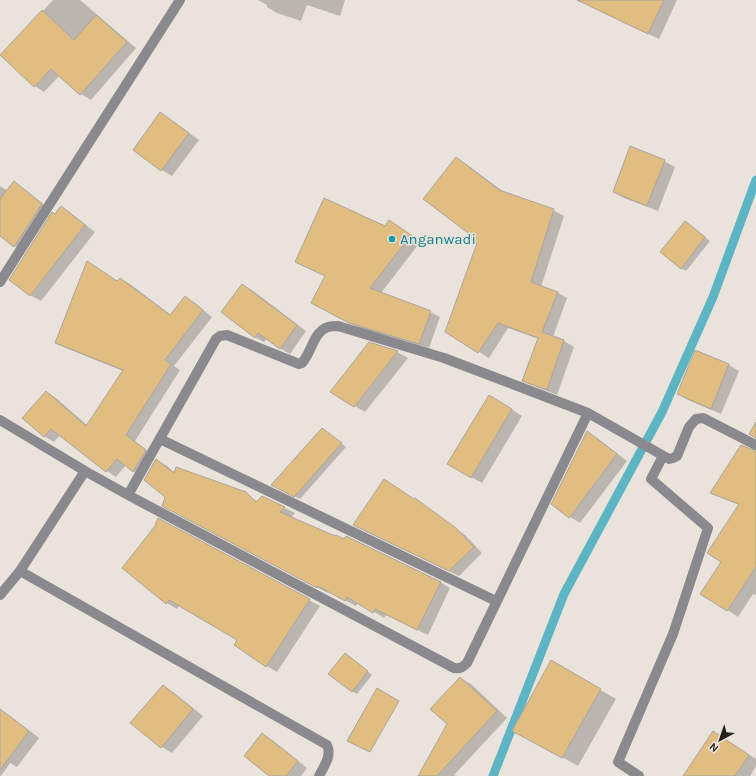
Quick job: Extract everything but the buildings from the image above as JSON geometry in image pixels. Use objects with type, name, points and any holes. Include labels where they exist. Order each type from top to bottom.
[{"type":"street","points":[[0,282],[180,0]]},
{"type":"street","points":[[128,495],[216,339],[220,336],[227,335],[299,364],[302,363],[316,336],[329,326],[338,326],[444,358],[588,413],[669,459],[677,456],[689,427],[696,419],[704,418],[756,445]]},
{"type":"street","points":[[0,420],[86,472],[128,495],[454,668],[459,668],[463,667],[467,663],[588,413]]},
{"type":"street","points":[[160,439],[496,601]]},
{"type":"street","points":[[639,776],[618,762],[673,634],[708,528],[651,479],[663,456]]},
{"type":"street","points":[[0,595],[20,571],[86,472]]},
{"type":"street","points":[[20,571],[327,745],[329,756],[319,776]]},
{"type":"waterway","points":[[493,776],[564,594],[662,412],[713,297],[756,180]]},
{"type":"place","name":"Anganwadi","points":[[392,239]]}]
